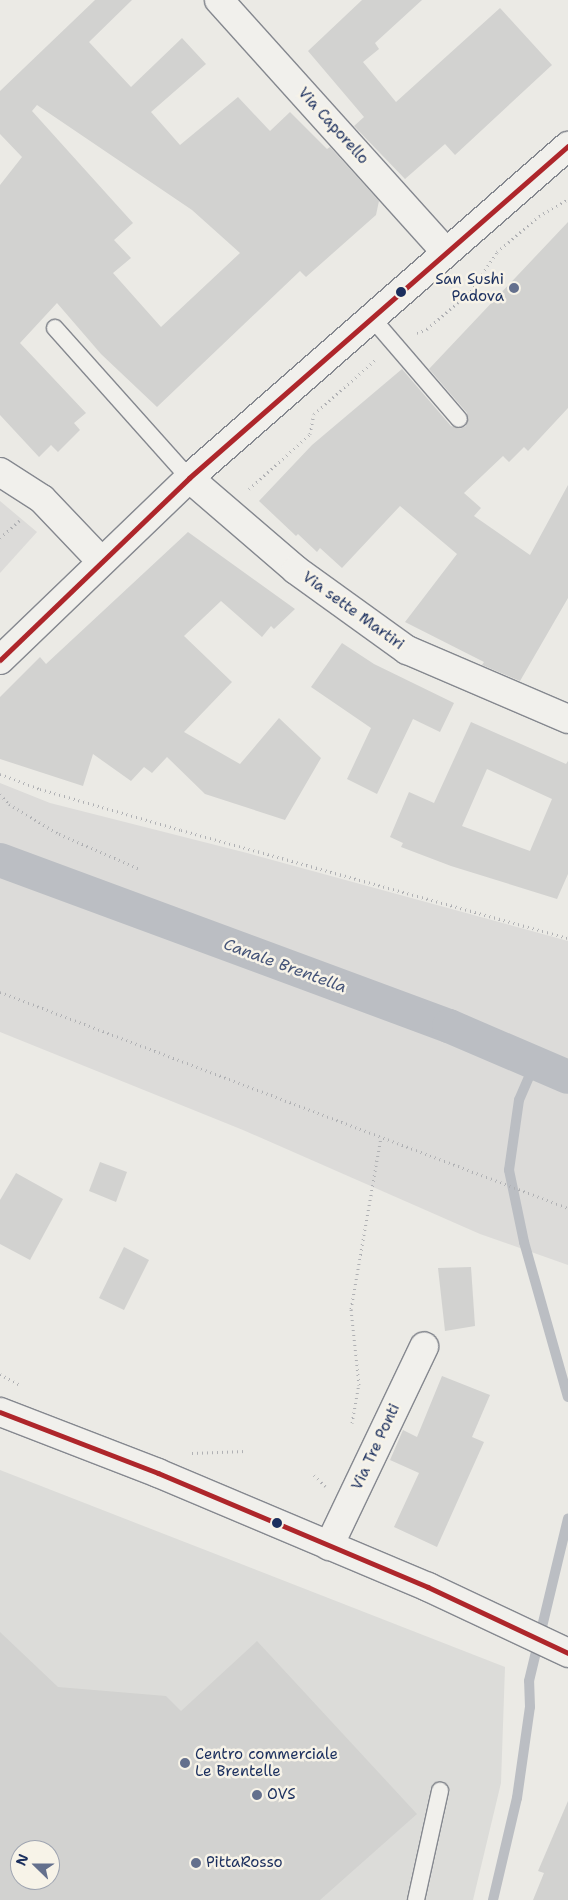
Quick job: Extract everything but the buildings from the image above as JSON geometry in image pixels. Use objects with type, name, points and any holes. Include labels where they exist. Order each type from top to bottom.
[{"type":"main road","name":"Via Caporello","points":[[219,0],[446,252]]},
{"type":"main road","points":[[0,660],[101,560],[189,478],[446,252],[564,157]]},
{"type":"main road","points":[[0,472],[42,499],[101,560]]},
{"type":"main road","name":"Via sette Martiri","points":[[189,478],[296,570],[407,650],[568,719]]},
{"type":"main road","name":"Via Tre Ponti","points":[[329,1546],[424,1347]]},
{"type":"main road","points":[[0,1412],[158,1473],[473,1606],[517,1630],[565,1652]]},
{"type":"lane","points":[[372,318],[459,419]]},
{"type":"lane","points":[[55,328],[189,478]]},
{"type":"lane","points":[[416,1900],[440,1791]]},
{"type":"path","points":[[0,774],[40,789],[181,830],[568,938]]},
{"type":"path","points":[[0,794],[9,804],[60,834],[138,868]]},
{"type":"path","points":[[0,992],[568,1208]]},
{"type":"path","points":[[351,1431],[359,1385],[351,1309],[381,1137]]},
{"type":"shaded area","points":[[0,501],[37,532],[0,573]]},
{"type":"shaded area","points":[[0,783],[50,803],[247,853],[568,941],[568,1265],[480,1234],[243,1130],[0,1032]]},
{"type":"shaded area","points":[[0,1470],[505,1667],[501,1783],[473,1900],[0,1900]]},
{"type":"waterway","name":"Canale Brentella","points":[[0,860],[449,1026],[568,1077]]},
{"type":"waterway","points":[[535,1063],[519,1100],[509,1170],[524,1242],[568,1397]]},
{"type":"waterway","points":[[493,1900],[517,1798],[530,1707],[529,1681],[568,1519]]},
{"type":"transit line","points":[[0,660],[189,478],[568,146]]},
{"type":"transit line","points":[[0,1412],[158,1473],[428,1587],[568,1653]]},
{"type":"place","name":"San Sushi Padova","points":[[514,288]]},
{"type":"place","name":"Centro commerciale Le Brentelle","points":[[185,1763]]},
{"type":"place","name":"OVS","points":[[257,1795]]},
{"type":"place","name":"PittaRosso","points":[[196,1863]]}]
